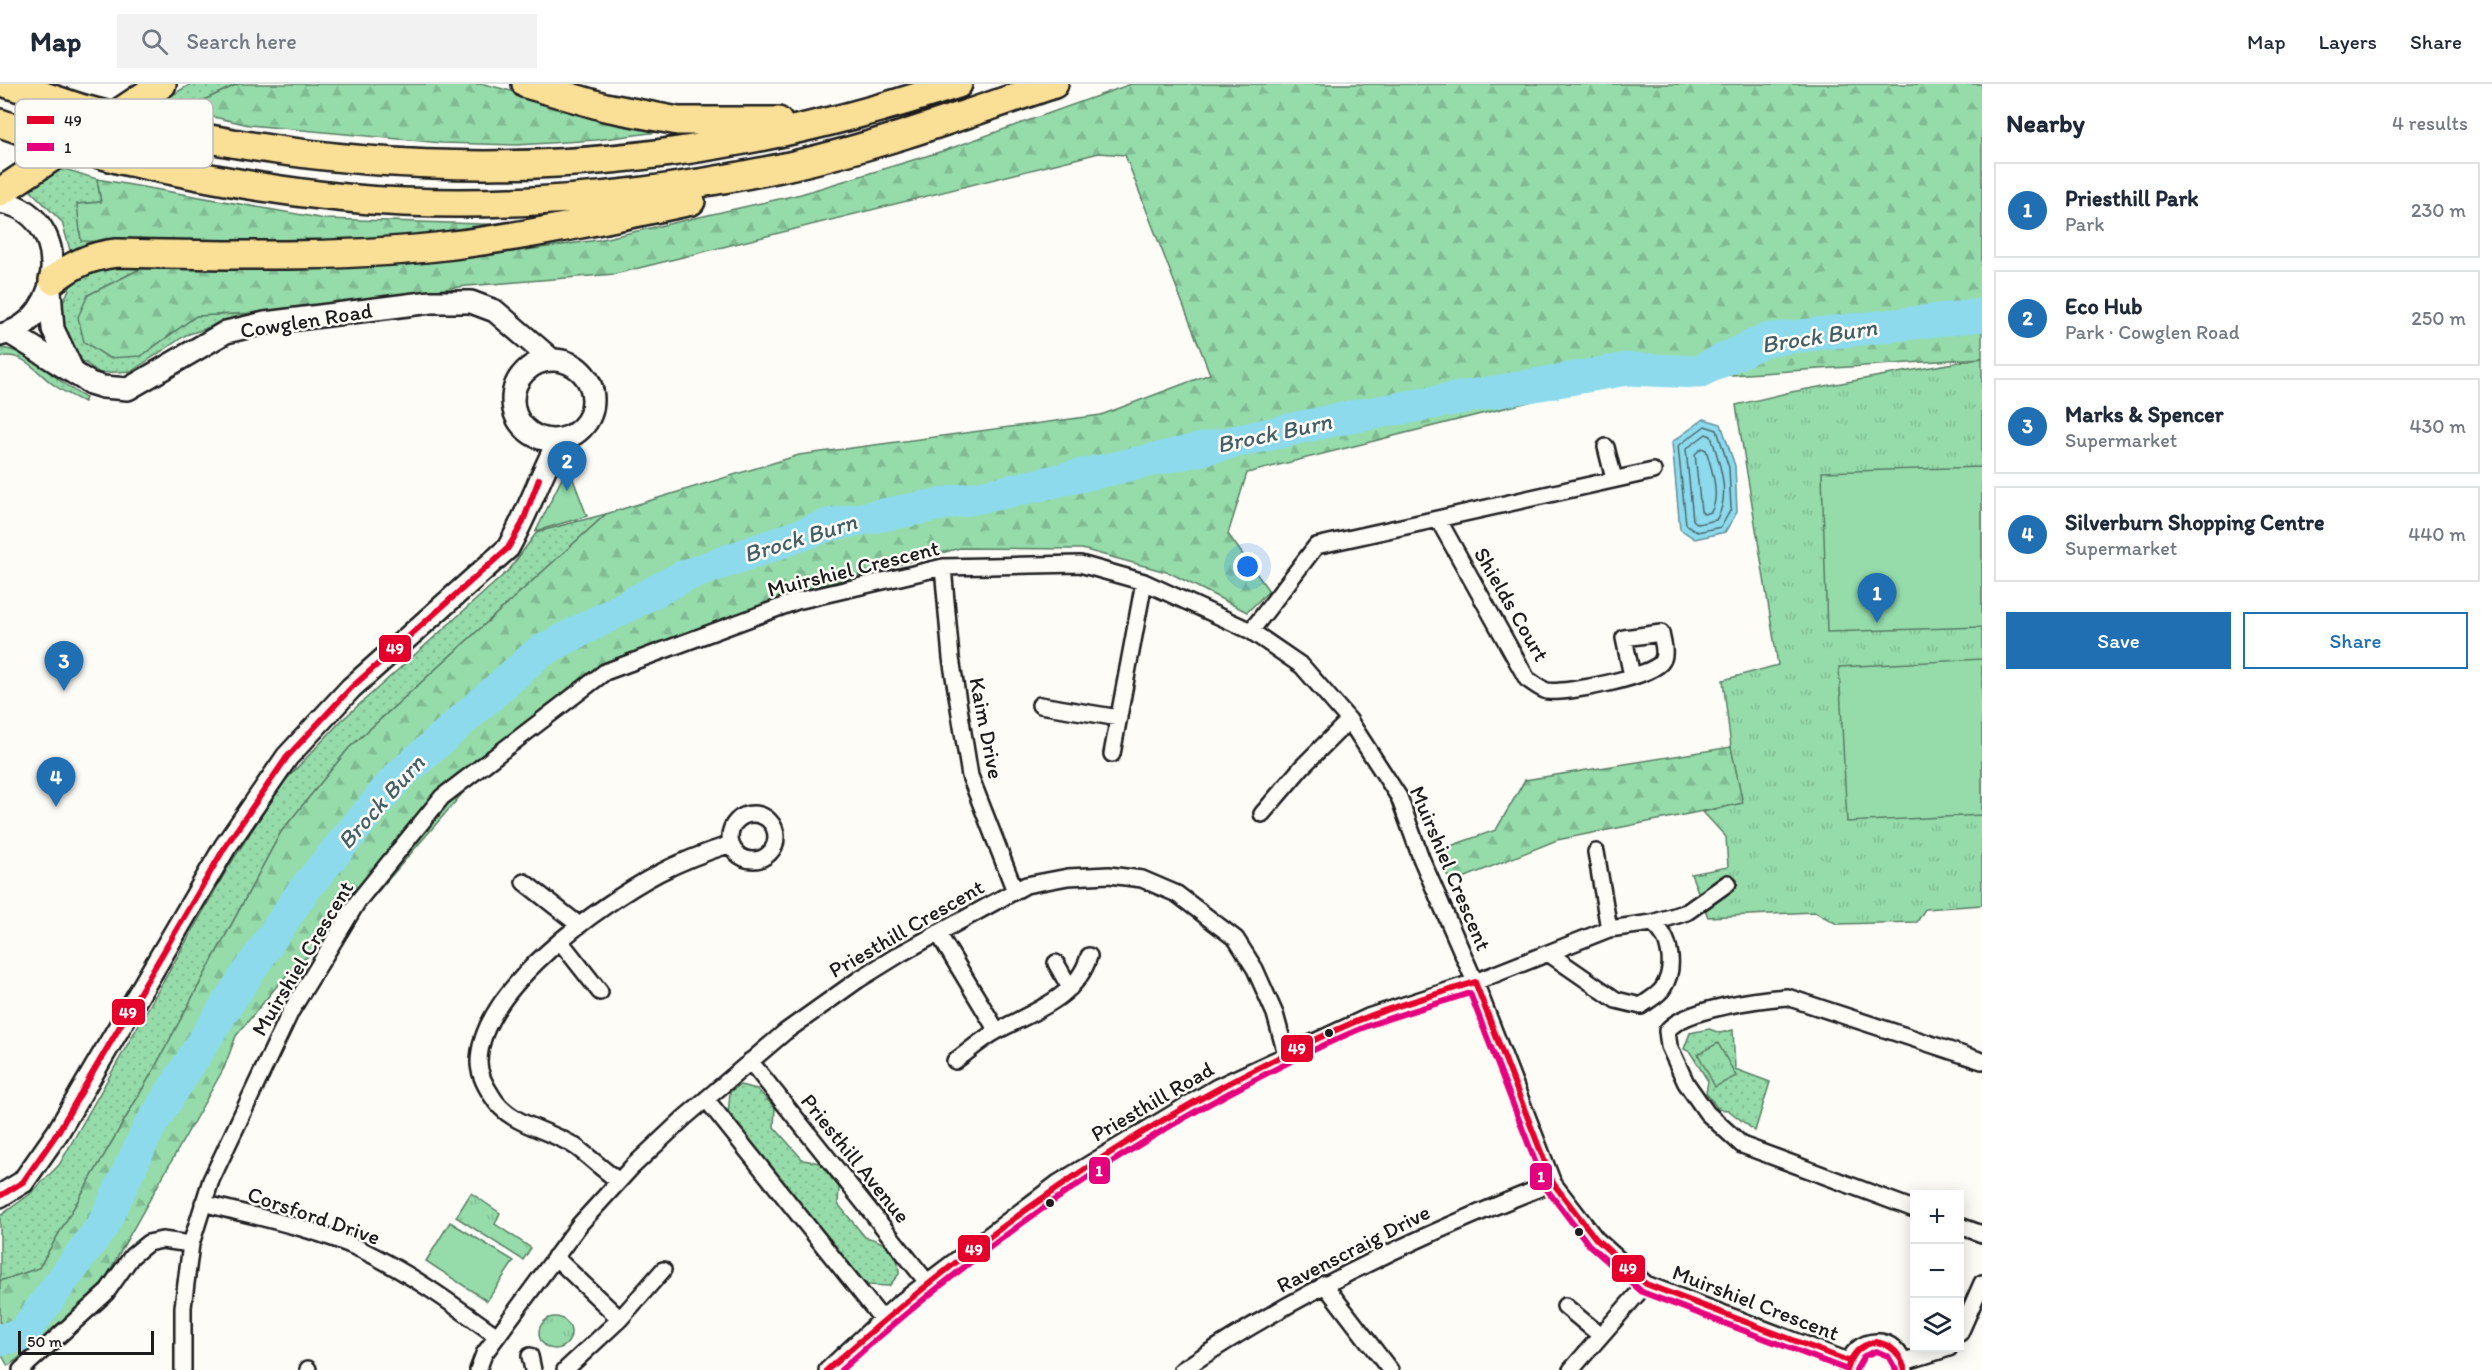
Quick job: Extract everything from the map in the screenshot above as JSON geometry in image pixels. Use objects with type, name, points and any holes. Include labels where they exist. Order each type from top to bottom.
[{"type":"highway","points":[[8,84],[54,99]]},
{"type":"highway","points":[[140,99],[162,84]]},
{"type":"highway","points":[[526,84],[605,107],[678,121],[716,123],[842,119]]},
{"type":"highway","points":[[213,138],[316,155],[399,164],[499,166],[660,156],[710,148],[842,119],[958,84]]},
{"type":"highway","points":[[52,285],[83,260],[116,253],[326,253],[400,250],[516,236],[716,196],[1054,84]]},
{"type":"highway","points":[[157,168],[207,179],[350,198],[404,202],[532,202],[665,188],[781,168],[866,146]]},
{"type":"highway","points":[[0,192],[36,168]]},
{"type":"street","points":[[0,202],[24,211],[40,226],[50,246],[53,329],[74,372]]},
{"type":"street","points":[[5,334],[23,326],[40,310],[52,285]]},
{"type":"street","name":"Cowglen Road","points":[[5,334],[103,387],[128,389],[226,332],[264,322],[431,302],[471,302],[495,310],[552,360]]},
{"type":"street","points":[[514,326],[525,371]]},
{"type":"street","points":[[552,360],[566,362],[579,369],[588,380],[593,400],[592,412],[579,431],[559,440],[545,440],[532,436],[523,428],[513,408],[514,388],[525,371],[542,361],[552,360]]},
{"type":"street","points":[[532,436],[539,479]]},
{"type":"street","points":[[0,1196],[24,1182],[58,1132],[225,846],[287,757],[351,688],[508,548],[522,524],[539,479],[559,440]]},
{"type":"street","points":[[1606,447],[1614,479]]},
{"type":"street","points":[[1251,631],[1316,546],[1653,471]]},
{"type":"street","name":"Shields Court","points":[[1438,519],[1527,679],[1545,691],[1569,692],[1632,676]]},
{"type":"street","name":"Muirshiel Crescent","points":[[183,1370],[183,1306],[191,1244],[211,1180],[291,1011],[358,901],[442,797],[605,672],[797,601],[943,567],[1080,564],[1144,582],[1251,631],[1302,666],[1348,720],[1399,797],[1420,858],[1475,982],[1553,1183],[1596,1239],[1646,1284],[1847,1366]]},
{"type":"street","name":"Kaim Drive","points":[[943,567],[951,658],[970,776],[1015,891]]},
{"type":"street","points":[[1112,754],[1144,582]]},
{"type":"street","points":[[1040,705],[1119,718]]},
{"type":"street","points":[[1262,814],[1302,767],[1348,720]]},
{"type":"street","points":[[619,1182],[576,1147],[512,1116],[492,1097],[479,1064],[488,1028],[502,1002],[524,975],[579,925],[612,901],[659,873],[694,856],[731,844]]},
{"type":"street","points":[[1596,852],[1609,929]]},
{"type":"street","name":"Priesthill Crescent","points":[[478,1370],[484,1354],[555,1257],[619,1182],[706,1099],[785,1032],[858,980],[1026,885],[1068,878],[1109,875],[1142,879],[1177,894],[1236,939],[1255,969],[1275,1014],[1287,1054]]},
{"type":"street","points":[[524,882],[579,925]]},
{"type":"street","name":"Priesthill Road","points":[[827,1370],[882,1319],[927,1282],[1058,1183],[1217,1087],[1368,1017],[1475,982],[1609,929],[1652,923],[1687,912],[1728,883]]},
{"type":"street","points":[[1548,953],[1616,1000],[1641,1006],[1663,989],[1670,970],[1670,952],[1659,928],[1652,923]]},
{"type":"street","points":[[938,933],[997,1031]]},
{"type":"street","points":[[560,941],[600,992]]},
{"type":"street","points":[[955,1061],[997,1031],[1017,1022],[1070,988],[1086,968],[1089,956]]},
{"type":"street","points":[[1056,963],[1070,988]]},
{"type":"street","points":[[1910,1208],[1761,1155],[1742,1145],[1707,1113],[1686,1083],[1669,1046],[1666,1031],[1671,1025],[1691,1016],[1762,999],[1787,996],[1982,1061]]},
{"type":"street","name":"Priesthill Avenue","points":[[750,1061],[927,1282]]},
{"type":"street","points":[[706,1099],[882,1319]]},
{"type":"street","name":"Ravenscraig Drive","points":[[1182,1370],[1324,1284],[1465,1217],[1553,1183]]},
{"type":"street","name":"Corsford Drive","points":[[203,1203],[304,1230],[360,1249],[442,1296],[497,1336]]},
{"type":"street","points":[[1964,1228],[1982,1234]]},
{"type":"street","points":[[21,1370],[106,1293],[132,1256],[148,1243],[162,1240],[191,1244]]},
{"type":"street","points":[[555,1257],[620,1318]]},
{"type":"street","points":[[565,1370],[620,1318],[663,1270]]},
{"type":"street","points":[[1964,1322],[1982,1283]]},
{"type":"street","points":[[1324,1284],[1390,1370]]},
{"type":"street","points":[[1570,1370],[1646,1284]]},
{"type":"street","points":[[1565,1306],[1600,1335]]},
{"type":"street","points":[[1847,1366],[1859,1346],[1876,1341],[1893,1346],[1905,1366],[1937,1352]]},
{"type":"green space","points":[[191,84],[238,84],[206,99],[165,99]]},
{"type":"green space","points":[[238,84],[484,84],[666,131],[596,140],[517,145],[442,143],[249,125],[213,117],[213,99],[206,99]]},
{"type":"green space","points":[[1131,84],[1982,84],[1982,358],[1600,384],[1247,473],[1228,534],[1269,591],[1247,612],[1170,573],[1082,549],[960,548],[800,591],[618,673],[468,787],[375,895],[281,981],[236,1036],[224,1068],[101,1286],[53,1332],[8,1366],[0,1352],[0,1281],[39,1268],[153,1071],[281,832],[349,748],[606,514],[799,455],[1101,415],[1210,374],[1125,155],[1099,153],[615,274],[467,286],[253,313],[196,316],[141,356],[109,358],[84,342],[78,317],[88,295],[142,268],[353,266],[482,256],[598,240],[801,194],[946,150]]},
{"type":"green space","points":[[53,168],[61,168],[97,179],[101,202],[78,204],[81,240],[101,241],[75,252],[70,250],[62,222],[31,191]]},
{"type":"green space","points":[[97,179],[325,219],[513,225],[418,238],[308,245],[81,241],[77,204],[101,202]]},
{"type":"green space","points":[[99,268],[142,268],[88,295],[141,356],[196,316],[253,313],[186,335],[132,371],[100,373],[75,356],[63,335],[62,304],[75,277]]},
{"type":"green space","points":[[0,348],[12,350],[34,361],[86,398],[84,402],[57,388],[23,360],[9,356],[0,357]]},
{"type":"green space","points":[[1982,358],[1982,905],[1925,909],[1917,922],[1837,924],[1815,912],[1708,917],[1691,874],[1728,867],[1726,837],[1703,812],[1743,803],[1731,747],[1723,680],[1778,665],[1736,405],[1791,392]]},
{"type":"green space","points":[[568,466],[587,516],[536,531]]},
{"type":"green space","points":[[1982,467],[1982,627],[1827,632],[1822,472]]},
{"type":"green space","points":[[606,514],[349,748],[281,832],[153,1071],[39,1268],[0,1281],[0,1216],[29,1195],[59,1165],[229,866],[282,784],[341,721],[509,570],[537,532]]},
{"type":"green space","points":[[1982,659],[1982,815],[1847,822],[1839,667]]},
{"type":"green space","points":[[1731,747],[1744,803],[1557,840],[1451,883],[1436,851],[1496,830],[1525,780]]},
{"type":"green space","points":[[1709,1029],[1720,1033],[1733,1030],[1735,1069],[1770,1082],[1755,1131],[1728,1110],[1718,1109],[1706,1093],[1708,1081],[1690,1052],[1684,1049],[1690,1033]]},
{"type":"green space","points":[[1718,1043],[1736,1076],[1715,1087],[1698,1054]]},
{"type":"green space","points":[[740,1085],[757,1089],[775,1108],[774,1127],[803,1160],[820,1163],[839,1187],[838,1204],[865,1237],[885,1244],[894,1253],[899,1266],[899,1274],[889,1286],[867,1285],[728,1116],[730,1092]]},
{"type":"green space","points":[[471,1193],[500,1213],[495,1224],[531,1248],[523,1260],[456,1217]]},
{"type":"green space","points":[[450,1222],[514,1261],[487,1301],[426,1261]]},
{"type":"green space","points":[[555,1317],[566,1322],[571,1333],[566,1344],[555,1349],[544,1344],[539,1333],[544,1322]]},
{"type":"water","points":[[1704,419],[1721,424],[1735,466],[1737,512],[1725,532],[1695,539],[1680,529],[1672,442]]},
{"type":"waterway","name":"Brock Burn","points":[[0,1340],[22,1335],[103,1225],[149,1128],[229,1001],[303,891],[396,779],[538,653],[682,577],[829,525],[1001,493],[1339,419],[1627,369],[1698,372],[1765,340],[1982,315]]},
{"type":"transit line","name":"49","points":[[0,1196],[23,1182],[58,1132],[225,847],[287,757],[351,688],[508,548],[522,524],[539,479]]},
{"type":"transit line","name":"49","points":[[1475,982],[1553,1183],[1596,1239],[1646,1284],[1848,1361]]},
{"type":"transit line","name":"49","points":[[827,1370],[876,1327],[978,1246],[1030,1207],[1138,1135],[1194,1102],[1309,1042],[1394,1007],[1475,982]]},
{"type":"transit line","name":"1","points":[[841,1370],[889,1328],[988,1249],[1039,1211],[1144,1141],[1199,1109],[1312,1050],[1370,1025],[1470,993],[1545,1187],[1589,1245],[1642,1292],[1845,1369]]},
{"type":"transit line","name":"49","points":[[1847,1370],[1857,1351],[1865,1345],[1876,1342],[1887,1345],[1895,1351],[1905,1370]]},
{"type":"transit line","name":"1","points":[[1856,1370],[1864,1356],[1876,1351],[1888,1356],[1896,1370]]},
{"type":"place","name":"Eco Hub","points":[[567,491]]},
{"type":"place","name":"Priesthill Park","points":[[1877,623]]},
{"type":"place","name":"Marks & Spencer","points":[[64,691]]},
{"type":"place","name":"Silverburn Shopping Centre","points":[[56,807]]}]
